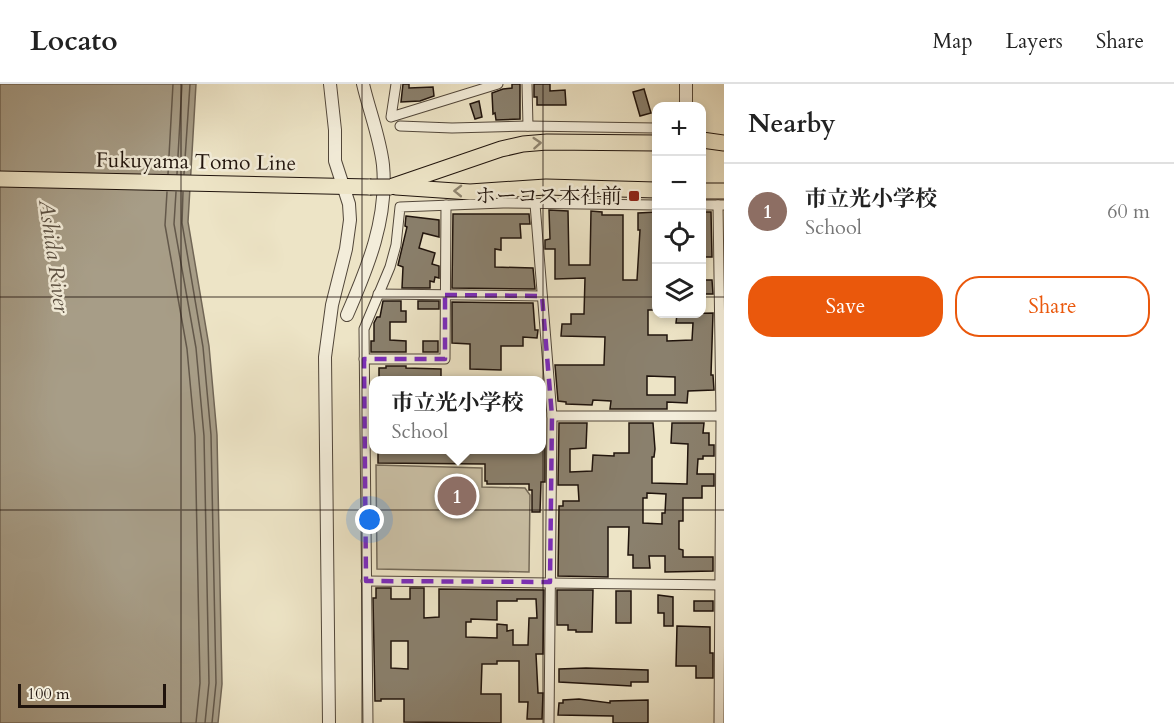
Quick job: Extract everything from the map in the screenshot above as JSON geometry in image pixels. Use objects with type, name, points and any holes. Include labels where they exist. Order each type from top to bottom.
[{"type":"main road","name":"Fukuyama Tomo Line","points":[[390,187],[480,156],[524,144],[584,143],[652,136]]},
{"type":"main road","points":[[706,141],[724,143]]},
{"type":"main road","name":"Fukuyama Tomo Line","points":[[0,179],[390,187],[470,192],[585,187],[652,190]]},
{"type":"main road","points":[[706,193],[722,200]]},
{"type":"street","points":[[329,723],[325,357],[332,305],[346,249],[350,220],[349,204],[336,186],[335,130],[330,84]]},
{"type":"street","points":[[347,315],[378,234],[384,204],[383,164],[363,84]]},
{"type":"street","points":[[396,84],[391,117],[498,84]]},
{"type":"street","points":[[527,84],[528,126]]},
{"type":"street","points":[[686,84],[686,102]]},
{"type":"street","points":[[400,126],[585,127],[652,135]]},
{"type":"street","points":[[584,143],[585,127]]},
{"type":"street","points":[[706,204],[722,200],[723,416],[719,723]]},
{"type":"street","points":[[535,204],[552,416],[549,723]]},
{"type":"street","points":[[368,723],[364,329],[390,267],[396,244],[400,207],[535,204],[652,205]]},
{"type":"street","points":[[364,359],[445,359],[446,205]]},
{"type":"street","points":[[378,294],[542,296]]},
{"type":"street","points":[[552,416],[723,416]]},
{"type":"street","points":[[366,581],[722,585]]},
{"type":"highlighted area","points":[[445,295],[542,296],[552,416],[550,582],[366,581],[364,359],[445,359]]},
{"type":"shaded area","points":[[376,465],[482,468],[482,487],[525,488],[530,495],[529,572],[377,569]]},
{"type":"water","name":"Ashida River","points":[[0,84],[196,84],[188,222],[209,346],[217,435],[222,684],[218,723],[0,723]]},
{"type":"building","points":[[403,84],[409,84],[409,88],[433,87],[434,96],[420,101],[401,102]]},
{"type":"building","points":[[512,84],[520,84],[520,119],[496,120],[495,113],[493,114],[492,93],[512,88]]},
{"type":"building","points":[[534,84],[550,84],[550,91],[565,90],[566,105],[537,105],[537,97],[534,97]]},
{"type":"building","points":[[644,89],[651,113],[640,116],[633,92]]},
{"type":"building","points":[[479,101],[482,117],[475,119],[470,104]]},
{"type":"building","points":[[549,210],[568,211],[569,265],[590,265],[591,211],[602,212],[602,215],[623,215],[623,280],[637,280],[640,230],[638,230],[638,213],[652,212],[652,310],[648,310],[648,335],[667,335],[667,341],[692,340],[693,323],[676,323],[677,318],[706,318],[706,313],[713,313],[711,375],[713,375],[714,390],[688,391],[687,403],[667,402],[667,409],[610,409],[611,401],[593,400],[592,405],[566,404],[566,402],[558,401],[555,365],[604,365],[605,337],[561,336],[562,324],[571,324],[571,314],[584,314],[585,278],[555,279],[555,249],[545,249],[545,240],[550,239]],"holes":[[[647,376],[675,377],[675,395],[647,395]]]},
{"type":"building","points":[[706,212],[711,212],[712,257],[706,257]]},
{"type":"building","points":[[453,214],[529,214],[530,224],[520,224],[521,238],[501,238],[501,250],[495,249],[495,267],[533,268],[535,289],[452,288]]},
{"type":"building","points":[[406,216],[439,220],[439,237],[423,233],[419,248],[435,253],[432,264],[439,266],[439,278],[435,277],[434,282],[430,281],[430,288],[402,288],[403,267],[398,265],[407,227],[405,226]]},
{"type":"building","points":[[706,280],[712,280],[713,294],[706,294]]},
{"type":"building","points":[[383,301],[401,301],[401,311],[406,311],[406,322],[390,322],[390,340],[406,341],[406,352],[371,352],[371,341],[374,341],[374,323],[377,317],[380,317]]},
{"type":"building","points":[[418,301],[439,301],[439,309],[418,309]]},
{"type":"building","points":[[452,302],[533,303],[535,330],[538,330],[537,338],[523,337],[523,346],[501,346],[501,370],[470,369],[470,344],[452,343]]},
{"type":"building","points":[[423,341],[438,341],[438,352],[423,352]]},
{"type":"building","points":[[386,366],[406,366],[406,368],[441,369],[441,376],[379,376],[379,368],[386,368]]},
{"type":"building","points":[[559,423],[587,423],[586,448],[570,449],[570,472],[592,471],[593,455],[614,456],[614,453],[629,453],[629,423],[653,423],[655,449],[654,457],[652,457],[652,483],[687,484],[688,444],[671,443],[672,423],[704,423],[703,433],[709,433],[709,445],[714,445],[714,456],[703,456],[703,459],[698,459],[697,474],[714,474],[714,486],[702,486],[702,498],[683,498],[683,521],[679,521],[679,549],[683,550],[683,557],[713,557],[713,571],[665,572],[665,556],[649,556],[650,568],[633,568],[633,555],[628,555],[629,527],[608,527],[608,577],[558,576],[559,506],[563,506],[563,501],[579,501],[578,485],[558,485]],"holes":[[[647,493],[666,494],[662,524],[643,523],[643,498],[647,498]]]},
{"type":"building","points":[[378,454],[545,454],[545,482],[541,482],[540,512],[532,512],[532,490],[529,490],[529,484],[487,484],[485,464],[378,463]]},
{"type":"building","points":[[376,588],[391,588],[391,599],[410,599],[410,588],[424,588],[424,618],[439,617],[439,589],[544,590],[543,654],[536,654],[538,693],[543,693],[542,719],[527,719],[528,702],[519,702],[519,661],[482,664],[481,694],[501,694],[501,723],[404,722],[404,699],[375,701],[373,598],[376,598]],"holes":[[[517,599],[536,599],[537,618],[529,618],[528,645],[513,645],[513,630],[507,631],[507,625],[497,624],[497,638],[466,637],[466,622],[471,622],[471,619],[497,620],[497,601],[517,601]],[[391,641],[408,641],[408,669],[391,668]]]},
{"type":"building","points":[[557,590],[593,590],[592,632],[576,632],[576,630],[568,630],[568,625],[557,625]]},
{"type":"building","points":[[616,591],[631,591],[631,623],[616,623]]},
{"type":"building","points":[[658,595],[673,597],[673,626],[664,626],[664,613],[658,613]]},
{"type":"building","points":[[694,601],[713,601],[713,611],[694,611]]},
{"type":"building","points":[[677,626],[710,627],[713,678],[696,678],[696,666],[676,666]]},
{"type":"building","points":[[559,669],[648,670],[648,682],[631,682],[631,686],[559,682]]},
{"type":"building","points":[[579,699],[610,703],[610,701],[648,700],[648,723],[613,723],[613,716],[558,715],[559,703],[563,703],[563,700]]},
{"type":"place","name":"ホーコス本社前","points":[[634,196]]},
{"type":"place","name":"市立光小学校","points":[[457,496]]}]
